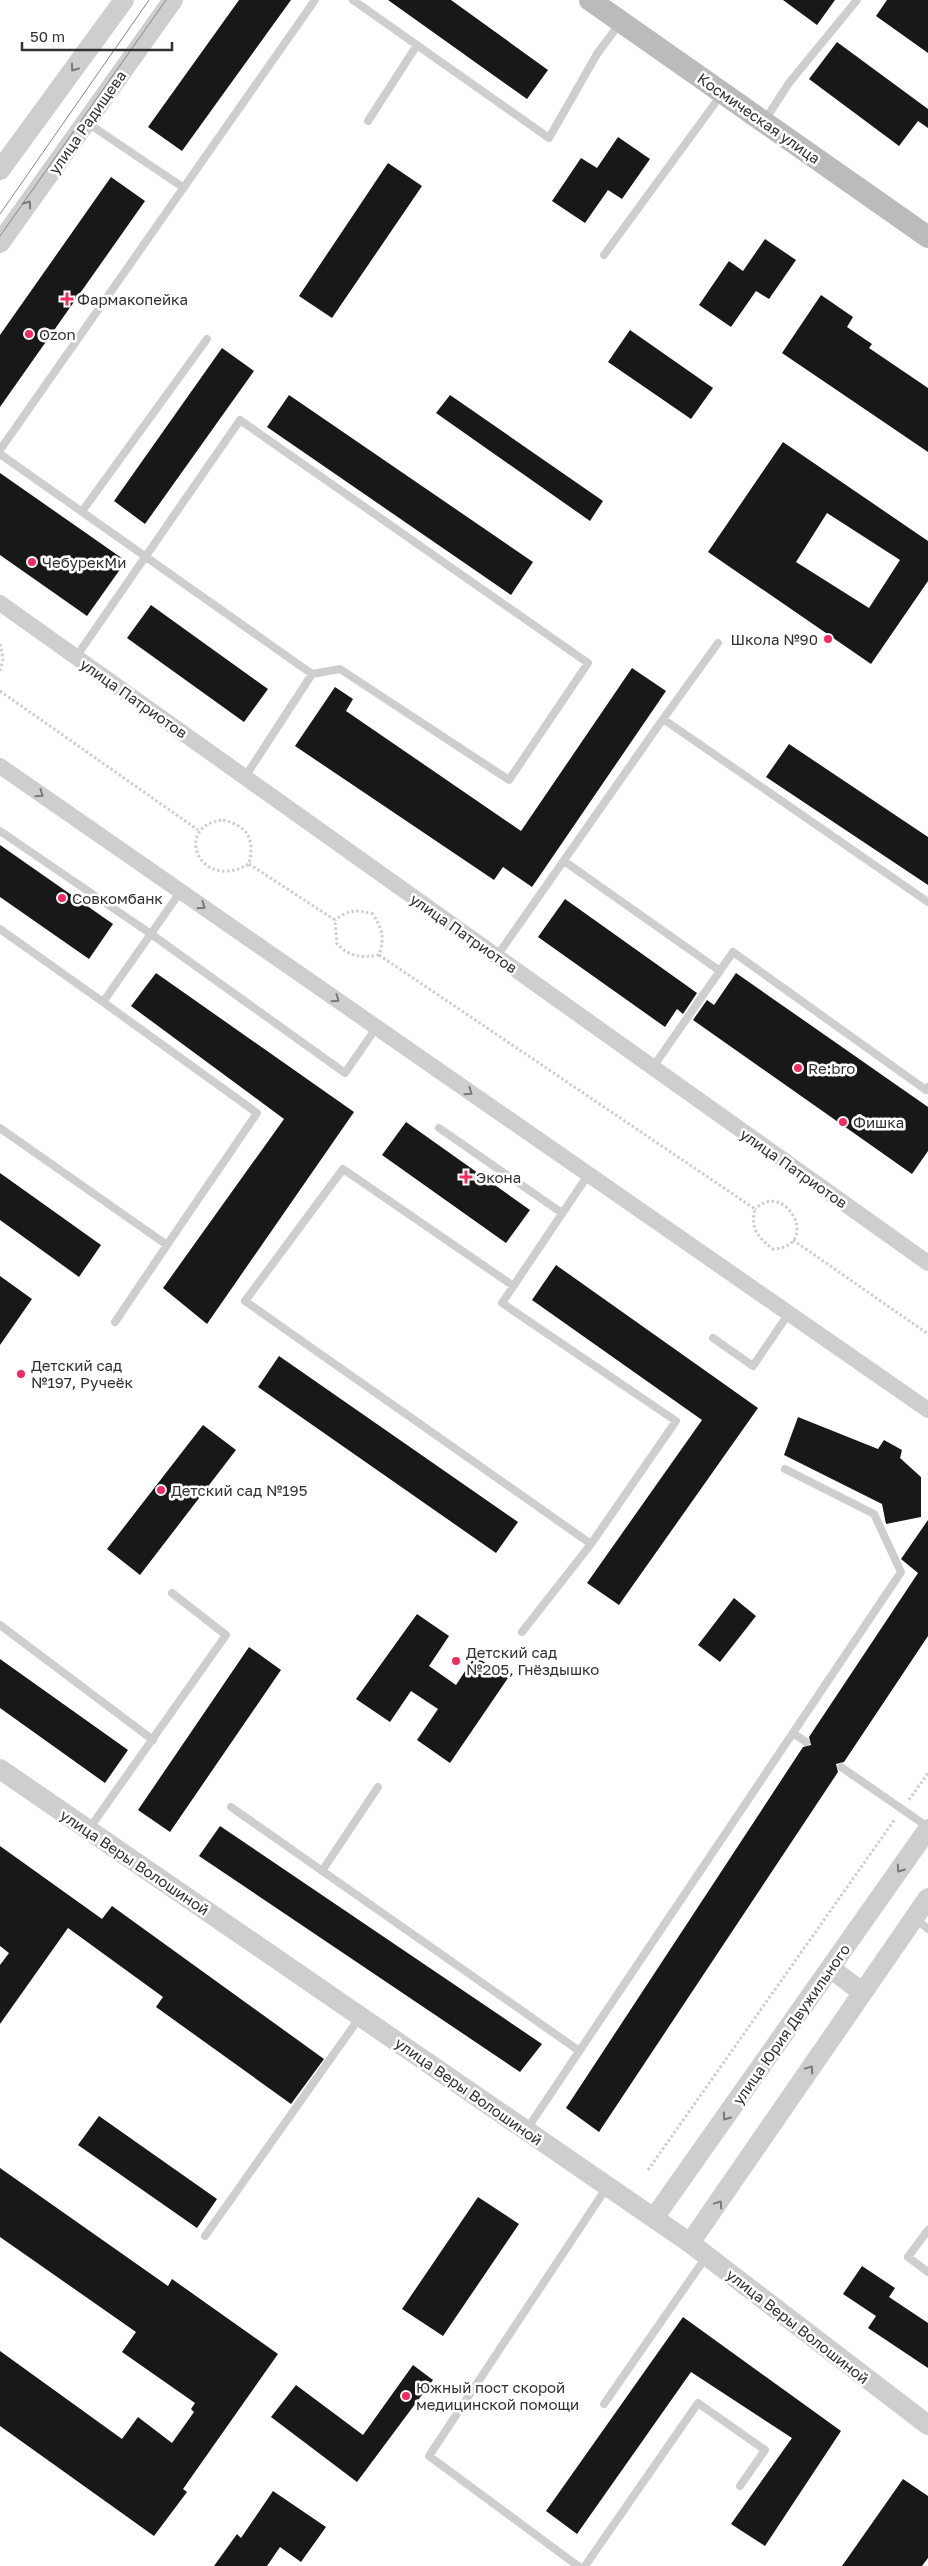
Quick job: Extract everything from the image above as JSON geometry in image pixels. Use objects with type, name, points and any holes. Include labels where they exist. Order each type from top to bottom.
[{"type":"main road","name":"Космическая улица","points":[[594,1],[928,237]]},
{"type":"street","points":[[0,170],[124,0]]},
{"type":"street","name":"улица Радищева","points":[[0,243],[173,0]]},
{"type":"street","name":"улица Патриотов","points":[[0,603],[927,1261]]},
{"type":"street","points":[[2,771],[181,891],[928,1410]]},
{"type":"street","name":"улица Веры Волошиной","points":[[0,1769],[88,1831],[361,2015],[690,2243],[928,2425]]},
{"type":"street","name":"улица Юрия Двужильного","points":[[654,2218],[928,1828]]},
{"type":"street","points":[[690,2243],[862,1992],[921,1923],[928,1898]]},
{"type":"street","points":[[830,1968],[862,1992]]},
{"type":"lane","points":[[76,657],[144,558],[240,420],[588,663],[509,780],[340,669],[312,674],[144,558],[83,510],[0,452],[315,0]]},
{"type":"lane","points":[[353,0],[550,138],[597,54],[621,21]]},
{"type":"lane","points":[[763,122],[789,83],[857,0]]},
{"type":"lane","points":[[368,120],[418,45]]},
{"type":"lane","points":[[604,255],[723,92]]},
{"type":"lane","points":[[86,122],[184,188]]},
{"type":"lane","points":[[83,510],[206,339]]},
{"type":"lane","points":[[497,956],[718,642]]},
{"type":"lane","points":[[245,777],[312,674]]},
{"type":"lane","points":[[663,719],[928,902]]},
{"type":"lane","points":[[0,831],[150,934],[345,1073],[376,1028]]},
{"type":"lane","points":[[564,861],[720,971]]},
{"type":"lane","points":[[103,1002],[181,891]]},
{"type":"lane","points":[[0,929],[257,1113],[115,1322]]},
{"type":"lane","points":[[653,1068],[733,952],[926,1090],[928,1087]]},
{"type":"lane","points":[[0,1128],[167,1245]]},
{"type":"lane","points":[[439,1128],[562,1213]]},
{"type":"lane","points":[[512,1286],[343,1169],[246,1301],[591,1544]]},
{"type":"lane","points":[[522,1632],[591,1544],[676,1421],[502,1303],[588,1175]]},
{"type":"lane","points":[[713,1338],[754,1366],[789,1313]]},
{"type":"lane","points":[[525,2130],[901,1572],[874,1514],[785,1469]]},
{"type":"lane","points":[[88,1831],[226,1635],[172,1593]]},
{"type":"lane","points":[[0,1625],[153,1740]]},
{"type":"lane","points":[[793,1733],[806,1742]]},
{"type":"lane","points":[[841,1767],[928,1828]]},
{"type":"lane","points":[[322,1871],[378,1787]]},
{"type":"lane","points":[[231,1807],[578,2050]]},
{"type":"lane","points":[[205,2236],[361,2015]]},
{"type":"lane","points":[[578,2566],[429,2456],[608,2186]]},
{"type":"lane","points":[[928,2230],[908,2257],[928,2272]]},
{"type":"lane","points":[[604,2404],[708,2256]]},
{"type":"lane","points":[[585,2566],[698,2403],[765,2450],[740,2486]]},
{"type":"path","points":[[0,644],[2,659],[0,671]]},
{"type":"path","points":[[0,691],[198,830]]},
{"type":"path","points":[[223,820],[237,823],[249,836],[253,849],[249,864],[239,870],[225,873],[209,868],[199,858],[195,842],[198,830],[210,821],[223,820]]},
{"type":"path","points":[[249,864],[336,920]]},
{"type":"path","points":[[336,920],[347,911],[360,910],[373,914],[382,929],[384,942],[379,955]]},
{"type":"path","points":[[336,920],[337,944],[346,952],[358,957],[379,955],[755,1209]]},
{"type":"path","points":[[772,1200],[783,1204],[791,1211],[796,1221],[796,1235],[791,1245],[773,1249],[760,1239],[754,1228],[755,1209],[760,1204],[772,1200]]},
{"type":"path","points":[[793,1240],[928,1334]]},
{"type":"path","points":[[648,2170],[928,1773]]},
{"type":"building","points":[[239,0],[291,0],[182,151],[148,127]]},
{"type":"building","points":[[388,0],[451,0],[548,70],[527,99]]},
{"type":"building","points":[[783,0],[835,0],[817,25]]},
{"type":"building","points":[[887,0],[928,0],[928,53],[876,16]]},
{"type":"building","points":[[837,42],[928,109],[928,128],[918,121],[899,146],[809,79]]},
{"type":"building","points":[[618,137],[650,159],[622,199],[608,190],[585,223],[552,201],[581,158],[597,168]]},
{"type":"building","points":[[388,163],[422,186],[332,318],[299,296]]},
{"type":"building","points":[[111,177],[145,201],[0,407],[0,335]]},
{"type":"building","points":[[765,239],[796,260],[769,299],[756,291],[731,327],[699,305],[729,261],[743,271]]},
{"type":"building","points":[[821,295],[853,317],[847,327],[872,344],[869,348],[928,388],[928,452],[782,353]]},
{"type":"building","points":[[630,330],[713,388],[691,419],[608,362]]},
{"type":"building","points":[[222,348],[254,371],[145,524],[114,501]]},
{"type":"building","points":[[289,395],[533,562],[511,595],[267,427]]},
{"type":"building","points":[[450,395],[603,501],[590,521],[436,413]]},
{"type":"building","points":[[783,442],[928,541],[928,581],[871,664],[708,552]],"holes":[[[827,513],[900,560],[869,608],[796,562]]]},
{"type":"building","points":[[0,473],[126,561],[87,616],[0,555]]},
{"type":"building","points":[[151,605],[268,689],[244,722],[127,638]]},
{"type":"building","points":[[632,668],[666,691],[532,887],[503,867],[494,880],[295,746],[335,687],[353,699],[346,711],[521,831]]},
{"type":"building","points":[[789,744],[928,837],[928,885],[766,777]]},
{"type":"building","points":[[0,845],[113,924],[89,959],[0,897]]},
{"type":"building","points":[[565,899],[697,993],[683,1014],[677,1009],[665,1027],[538,937]]},
{"type":"building","points":[[156,973],[354,1112],[207,1324],[163,1288],[284,1119],[131,1006]]},
{"type":"building","points":[[736,973],[928,1107],[928,1151],[912,1174],[693,1020],[707,1000],[714,1005]]},
{"type":"building","points":[[406,1122],[530,1210],[506,1243],[382,1155]]},
{"type":"building","points":[[0,1173],[101,1245],[79,1277],[0,1220]]},
{"type":"building","points":[[556,1265],[758,1408],[619,1605],[587,1583],[702,1420],[532,1300]]},
{"type":"building","points":[[0,1276],[32,1299],[0,1345]]},
{"type":"building","points":[[279,1356],[518,1522],[496,1553],[258,1387]]},
{"type":"building","points":[[798,1417],[878,1449],[884,1440],[902,1450],[900,1458],[921,1477],[921,1517],[886,1524],[882,1504],[784,1455]]},
{"type":"building","points":[[203,1425],[236,1450],[140,1575],[107,1549]]},
{"type":"building","points":[[928,1520],[928,1636],[844,1762],[836,1764],[838,1772],[599,2132],[566,2108],[803,1747],[811,1745],[809,1737],[918,1573],[901,1559]]},
{"type":"building","points":[[734,1598],[756,1616],[720,1662],[698,1645]]},
{"type":"building","points":[[417,1614],[449,1636],[429,1666],[456,1685],[475,1656],[508,1678],[450,1763],[417,1740],[438,1709],[411,1691],[390,1722],[356,1699]]},
{"type":"building","points":[[249,1647],[281,1670],[170,1832],[138,1810]]},
{"type":"building","points":[[0,1659],[128,1750],[105,1783],[0,1708]]},
{"type":"building","points":[[220,1826],[542,2044],[520,2072],[199,1856]]},
{"type":"building","points":[[0,1846],[102,1919],[112,1906],[324,2059],[291,2104],[156,2007],[163,1997],[68,1928],[0,2024],[0,1965],[9,1953],[0,1946]]},
{"type":"building","points":[[99,2116],[217,2199],[197,2228],[78,2145]]},
{"type":"building","points":[[0,2168],[168,2286],[172,2279],[278,2354],[183,2489],[187,2492],[154,2536],[0,2426],[0,2351],[122,2439],[138,2417],[172,2443],[194,2412],[191,2409],[195,2403],[122,2352],[136,2332],[0,2237]]},
{"type":"building","points":[[478,2197],[519,2224],[443,2336],[402,2309]]},
{"type":"building","points":[[862,2266],[895,2288],[889,2297],[928,2323],[928,2368],[868,2328],[876,2316],[843,2294]]},
{"type":"building","points":[[683,2317],[841,2431],[765,2546],[731,2524],[792,2438],[691,2372],[577,2534],[546,2511]]},
{"type":"building","points":[[413,2365],[433,2380],[357,2482],[271,2417],[296,2385],[363,2435]]},
{"type":"building","points":[[903,2479],[928,2496],[928,2558],[922,2566],[842,2566]]},
{"type":"building","points":[[273,2491],[326,2527],[301,2562],[280,2547],[267,2566],[214,2566],[237,2534],[241,2538]]},
{"type":"tram line","points":[[0,214],[149,0]]},
{"type":"tram line","points":[[0,236],[166,0]]},
{"type":"place","name":"Фармакопейка","points":[[67,299]]},
{"type":"place","name":"Ozon","points":[[29,334]]},
{"type":"place","name":"ЧебурекМи","points":[[32,562]]},
{"type":"place","name":"Школа №90","points":[[828,639]]},
{"type":"place","name":"Совкомбанк","points":[[62,898]]},
{"type":"place","name":"Re:bro","points":[[798,1068]]},
{"type":"place","name":"Фишка","points":[[843,1122]]},
{"type":"place","name":"Экона","points":[[466,1177]]},
{"type":"place","name":"Детский сад №197, Ручеёк","points":[[21,1374]]},
{"type":"place","name":"Детский сад №195","points":[[161,1490]]},
{"type":"place","name":"Детский сад №205, Гнёздышко","points":[[456,1661]]},
{"type":"place","name":"Южный пост скорой медицинской помощи","points":[[406,2396]]}]
